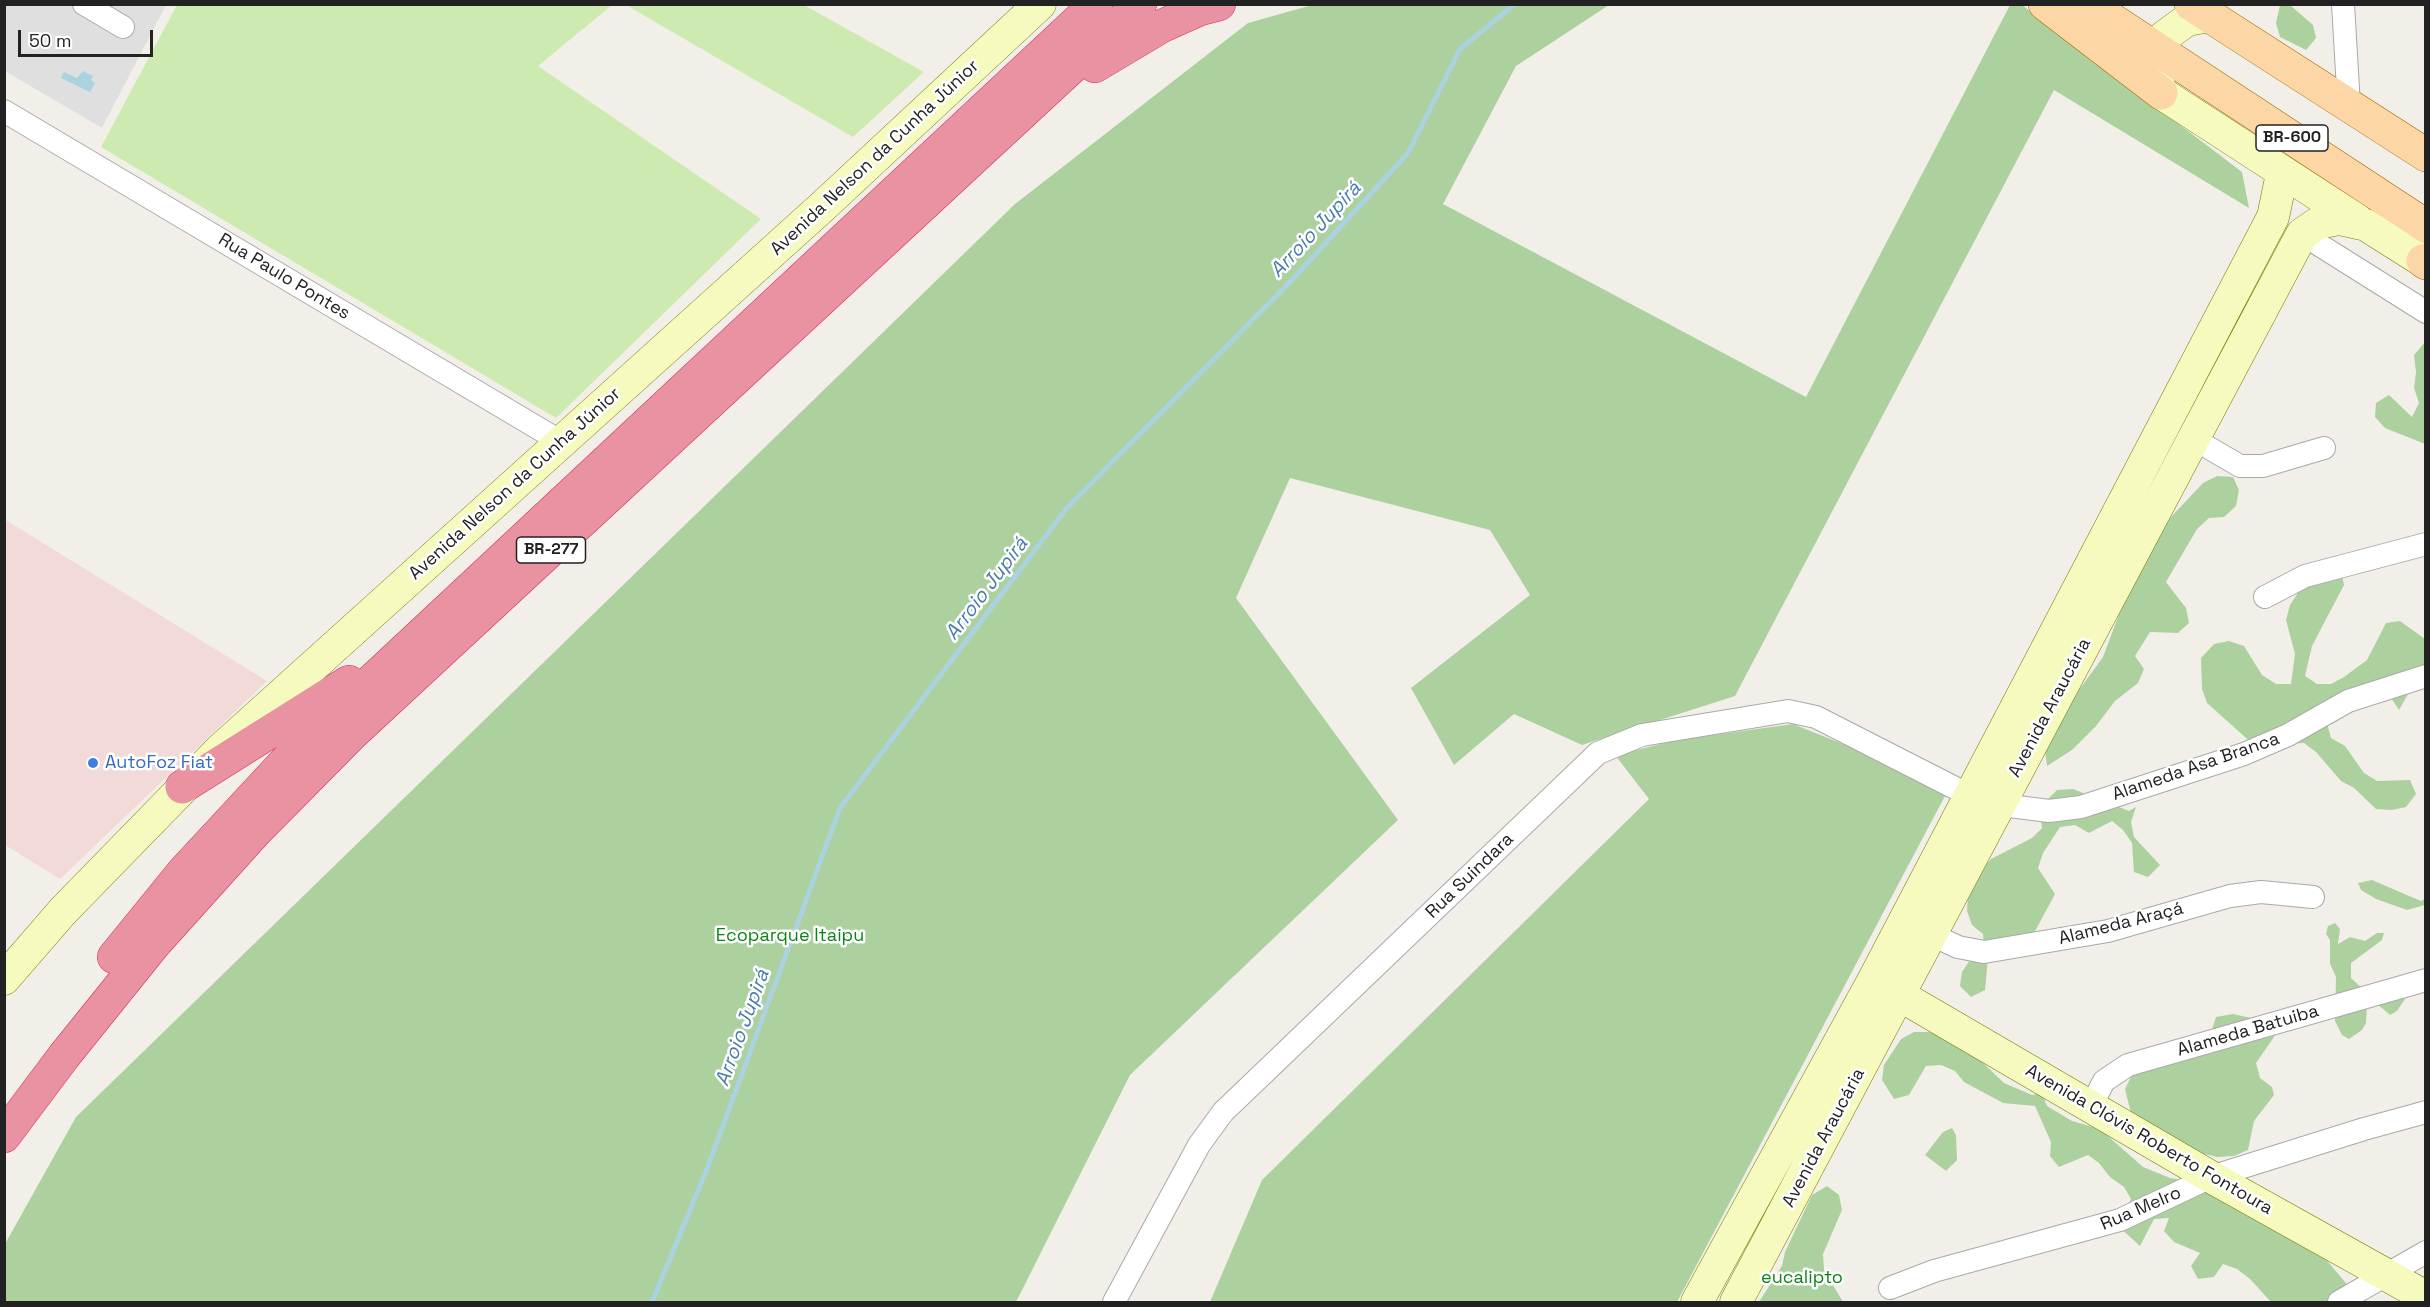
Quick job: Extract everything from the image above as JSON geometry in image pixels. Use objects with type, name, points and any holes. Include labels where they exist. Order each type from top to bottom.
[{"type":"highway","name":"BR-277","points":[[4,1099],[62,1022],[184,871],[288,759],[1096,4]]},
{"type":"highway","name":"BR-277","points":[[4,1136],[64,1056],[155,943],[255,832],[352,734],[1140,4]]},
{"type":"highway","points":[[985,149],[1105,58],[1162,26],[1200,9],[1219,4]]},
{"type":"highway","points":[[182,787],[354,679],[481,580]]},
{"type":"main road","points":[[2046,4],[2161,93]]},
{"type":"main road","name":"BR-600","points":[[2088,4],[2426,226]]},
{"type":"main road","points":[[2200,10],[2426,155]]},
{"type":"street","points":[[84,4],[123,27]]},
{"type":"street","name":"Avenida Nelson da Cunha Júnior","points":[[4,979],[63,911],[182,787],[312,664],[563,443],[813,216],[1040,4]]},
{"type":"street","points":[[2343,4],[2349,106]]},
{"type":"street","points":[[2200,10],[2176,25],[2165,36],[2158,51],[2156,74],[2161,93],[2282,174],[2425,261]]},
{"type":"street","name":"Rua Paulo Pontes","points":[[4,111],[563,443]]},
{"type":"street","name":"Avenida Araucária","points":[[1736,1302],[1887,988],[1964,792],[2273,217],[2282,174]]},
{"type":"street","points":[[2366,225],[2339,219],[2327,219],[2302,234],[2426,312]]},
{"type":"street","name":"Avenida Araucária","points":[[1697,1302],[1887,988],[1930,934],[2302,234]]},
{"type":"street","points":[[2192,438],[2240,466],[2263,466],[2324,448]]},
{"type":"street","points":[[2265,597],[2305,576],[2426,544]]},
{"type":"street","name":"Alameda Asa Branca","points":[[1964,792],[1998,805],[2049,811],[2081,807],[2244,754],[2288,735],[2348,701],[2426,676]]},
{"type":"street","name":"Rua Suindara","points":[[1114,1302],[1199,1145],[1224,1112],[1598,753],[1642,735],[1788,711],[1816,717],[1964,792]]},
{"type":"street","name":"Alameda Araçá","points":[[1930,934],[1958,947],[1984,952],[2108,931],[2230,896],[2261,892],[2313,897]]},
{"type":"street","name":"Alameda Batuiba","points":[[2090,1108],[2104,1081],[2128,1065],[2426,980]]},
{"type":"street","name":"Avenida Clóvis Roberto Fontoura","points":[[1887,988],[2211,1178],[2426,1297]]},
{"type":"street","name":"Rua Melro","points":[[1890,1288],[1934,1271],[2120,1220],[2211,1178],[2364,1129],[2426,1112]]},
{"type":"street","points":[[2338,1302],[2426,1252]]},
{"type":"shaded area","points":[[5,5],[166,5],[102,128],[5,71]]},
{"type":"shaded area","name":"AutoFoz Fiat","points":[[4,519],[267,681],[60,879],[5,845]]},
{"type":"green space","points":[[177,5],[612,5],[538,66],[761,219],[556,418],[101,147]]},
{"type":"green space","points":[[626,5],[804,5],[924,72],[853,137]]},
{"type":"green space","name":"Ecoparque Itaipu","points":[[1312,5],[1609,5],[1516,66],[1443,204],[1806,397],[2010,5],[2022,5],[2242,172],[2249,208],[2054,90],[1735,696],[1582,745],[1514,714],[1454,765],[1411,688],[1530,595],[1490,530],[1290,478],[1236,598],[1398,820],[1130,1075],[1016,1302],[5,1302],[5,1244],[76,1117],[1015,204],[1248,23]]},
{"type":"green space","points":[[2280,5],[2290,5],[2313,25],[2316,38],[2306,50],[2280,37],[2276,23]]},
{"type":"green space","points":[[2425,342],[2425,444],[2385,428],[2375,417],[2376,403],[2389,395],[2412,417],[2419,403],[2414,388],[2416,372],[2414,355]]},
{"type":"green space","points":[[2217,476],[2233,477],[2239,490],[2236,506],[2224,517],[2209,518],[2197,529],[2166,582],[2186,608],[2189,623],[2178,633],[2150,632],[2135,656],[2144,669],[2138,683],[2115,701],[2096,726],[2072,750],[2047,766],[2045,751],[2076,694],[2103,657],[2127,593],[2161,533],[2171,517],[2203,483]]},
{"type":"green space","points":[[2341,570],[2344,585],[2312,646],[2305,676],[2317,684],[2331,684],[2344,677],[2367,660],[2386,623],[2400,621],[2425,639],[2425,676],[2416,680],[2399,710],[2391,698],[2377,693],[2327,723],[2331,738],[2345,746],[2364,773],[2377,781],[2410,780],[2416,794],[2406,807],[2392,810],[2376,809],[2354,788],[2341,781],[2316,752],[2304,743],[2254,745],[2207,703],[2202,689],[2201,658],[2214,644],[2229,641],[2244,646],[2262,675],[2276,684],[2291,684],[2295,654],[2286,620],[2290,605],[2303,585]]},
{"type":"green space","points":[[1793,724],[1848,746],[1945,796],[1677,1302],[1210,1302],[1262,1180],[1649,799],[1615,755],[1678,740]]},
{"type":"green space","points":[[2073,789],[2129,811],[2136,807],[2131,822],[2134,837],[2160,865],[2148,877],[2134,872],[2132,843],[2123,830],[2112,821],[2089,833],[2075,825],[2060,827],[2043,853],[2038,868],[2055,894],[2033,935],[1988,958],[1985,990],[1971,997],[1960,986],[1962,972],[1970,960],[1984,950],[1983,934],[1972,925],[1967,911],[1968,896],[1982,869],[1991,859],[2032,838],[2042,828],[2040,813],[2047,800],[2057,790]]},
{"type":"green space","points":[[2372,880],[2421,901],[2425,899],[2425,905],[2407,910],[2376,899],[2361,890],[2358,883]]},
{"type":"green space","points":[[2335,923],[2340,929],[2338,944],[2350,937],[2365,941],[2377,933],[2384,933],[2382,940],[2351,963],[2351,978],[2363,989],[2401,992],[2405,999],[2397,1011],[2390,1015],[2377,1004],[2367,1007],[2366,1023],[2362,1030],[2349,1039],[2342,1035],[2335,1021],[2336,977],[2330,964],[2330,940],[2326,934],[2328,926]]},
{"type":"green space","points":[[2233,1014],[2278,1024],[2274,1037],[2256,1063],[2260,1078],[2272,1087],[2274,1095],[2254,1121],[2248,1150],[2234,1156],[2217,1157],[2188,1150],[2133,1121],[2125,1089],[2132,1075],[2211,1033],[2216,1017]]},
{"type":"green space","points":[[1914,1032],[1929,1032],[1942,1037],[1981,1061],[2004,1083],[2032,1095],[2042,1093],[2047,1106],[2072,1121],[2100,1129],[2143,1167],[2170,1178],[2199,1183],[2318,1250],[2362,1302],[2271,1302],[2250,1279],[2237,1269],[2223,1264],[2214,1277],[2198,1279],[2191,1266],[2200,1253],[2174,1242],[2164,1231],[2169,1218],[2154,1219],[2140,1246],[2118,1226],[2131,1199],[2124,1187],[2110,1177],[2099,1163],[2088,1155],[2059,1167],[2050,1156],[2051,1142],[2035,1106],[2003,1103],[1964,1082],[1955,1071],[1941,1065],[1926,1066],[1909,1095],[1894,1099],[1882,1080],[1884,1065],[1901,1039]]},
{"type":"green space","points":[[1952,1128],[1956,1135],[1957,1160],[1946,1171],[1925,1155],[1943,1132]]},
{"type":"green space","name":"eucalipto","points":[[1827,1186],[1839,1195],[1842,1210],[1823,1254],[1824,1270],[1843,1302],[1759,1302],[1782,1266],[1785,1252],[1812,1195]]},
{"type":"water","points":[[83,71],[93,76],[91,80],[95,83],[90,92],[61,78],[64,72],[77,78]]},
{"type":"waterway","name":"Arroio Jupirá","points":[[652,1302],[707,1169],[840,808],[1066,509],[1290,282],[1408,153],[1460,49],[1515,4]]},
{"type":"place","name":"AutoFoz Fiat","points":[[93,763]]}]
